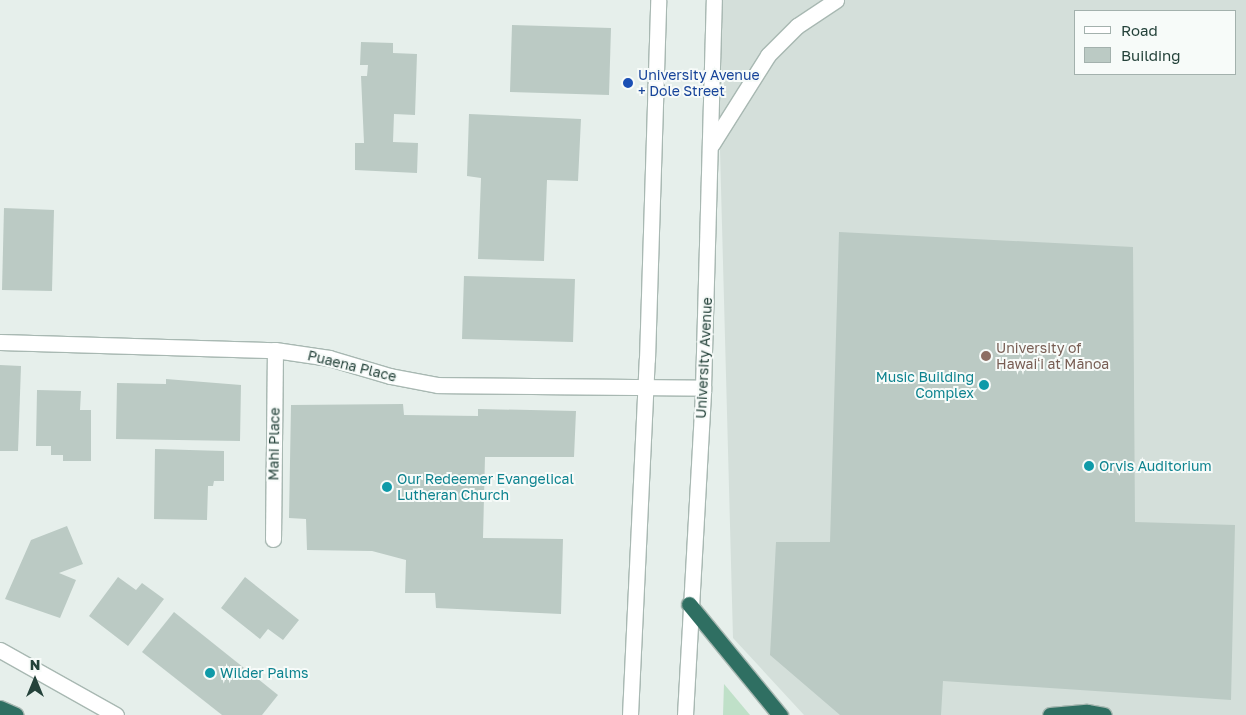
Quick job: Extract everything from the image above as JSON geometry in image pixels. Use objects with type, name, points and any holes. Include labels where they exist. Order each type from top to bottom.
[{"type":"highway","points":[[689,604],[780,715]]},
{"type":"highway","points":[[0,708],[16,715]]},
{"type":"highway","points":[[1050,715],[1087,712],[1104,715]]},
{"type":"main road","points":[[630,715],[646,385],[658,0]]},
{"type":"main road","name":"University Avenue","points":[[685,715],[689,604],[703,388],[712,144],[714,0]]},
{"type":"main road","points":[[712,144],[768,55],[797,26],[836,0]]},
{"type":"main road","name":"Puaena Place","points":[[0,342],[275,350],[329,358],[390,376],[438,385],[646,385],[703,388]]},
{"type":"main road","name":"Mahi Place","points":[[273,539],[275,350]]},
{"type":"main road","points":[[0,650],[116,715]]},
{"type":"shaded area","name":"University of Hawaiʻi at Mānoa","points":[[716,0],[1246,0],[1246,715],[804,715],[733,638]]},
{"type":"green space","points":[[724,684],[750,715],[723,715]]},
{"type":"building","points":[[512,25],[611,28],[609,95],[510,92]]},
{"type":"building","points":[[361,42],[393,43],[393,53],[417,54],[415,115],[394,114],[393,142],[418,143],[417,173],[355,170],[355,143],[364,143],[361,76],[367,76],[368,65],[360,65]]},
{"type":"building","points":[[469,114],[581,119],[578,181],[547,180],[544,261],[478,259],[481,178],[467,176]]},
{"type":"building","points":[[4,208],[54,210],[52,291],[2,290]]},
{"type":"building","name":"Music Building Complex","points":[[839,232],[1133,247],[1135,522],[1235,525],[1231,700],[943,681],[941,715],[840,715],[770,655],[776,542],[830,542]]},
{"type":"building","points":[[464,276],[575,279],[573,342],[462,339]]},
{"type":"building","points":[[0,365],[21,366],[18,451],[0,451]]},
{"type":"building","points":[[166,379],[241,385],[240,441],[116,439],[117,383],[166,384]]},
{"type":"building","points":[[37,390],[81,391],[80,410],[91,410],[91,461],[63,461],[63,455],[51,455],[51,446],[36,446]]},
{"type":"building","name":"Our Redeemer Evangelical Lutheran Church","points":[[403,404],[404,415],[478,416],[478,409],[576,411],[574,457],[485,457],[483,538],[563,539],[561,614],[436,608],[435,593],[405,593],[406,560],[372,551],[307,550],[306,519],[289,518],[291,405]]},
{"type":"building","points":[[155,449],[224,451],[224,481],[214,481],[213,486],[208,486],[207,520],[154,519]]},
{"type":"building","points":[[67,526],[83,564],[59,573],[76,580],[60,618],[5,599],[31,540]]},
{"type":"building","points":[[118,577],[136,590],[142,583],[164,599],[128,646],[89,616]]},
{"type":"building","points":[[245,577],[299,620],[283,640],[268,629],[260,639],[221,608]]},
{"type":"building","name":"Wilder Palms","points":[[174,612],[278,695],[262,715],[222,715],[142,652]]},
{"type":"place","name":"University Avenue + Dole Street","points":[[628,83]]},
{"type":"place","name":"University of Hawaiʻi at Mānoa","points":[[986,356]]},
{"type":"place","name":"Music Building Complex","points":[[984,385]]},
{"type":"place","name":"Orvis Auditorium","points":[[1089,466]]},
{"type":"place","name":"Our Redeemer Evangelical Lutheran Church","points":[[387,487]]},
{"type":"place","name":"Wilder Palms","points":[[210,673]]}]
